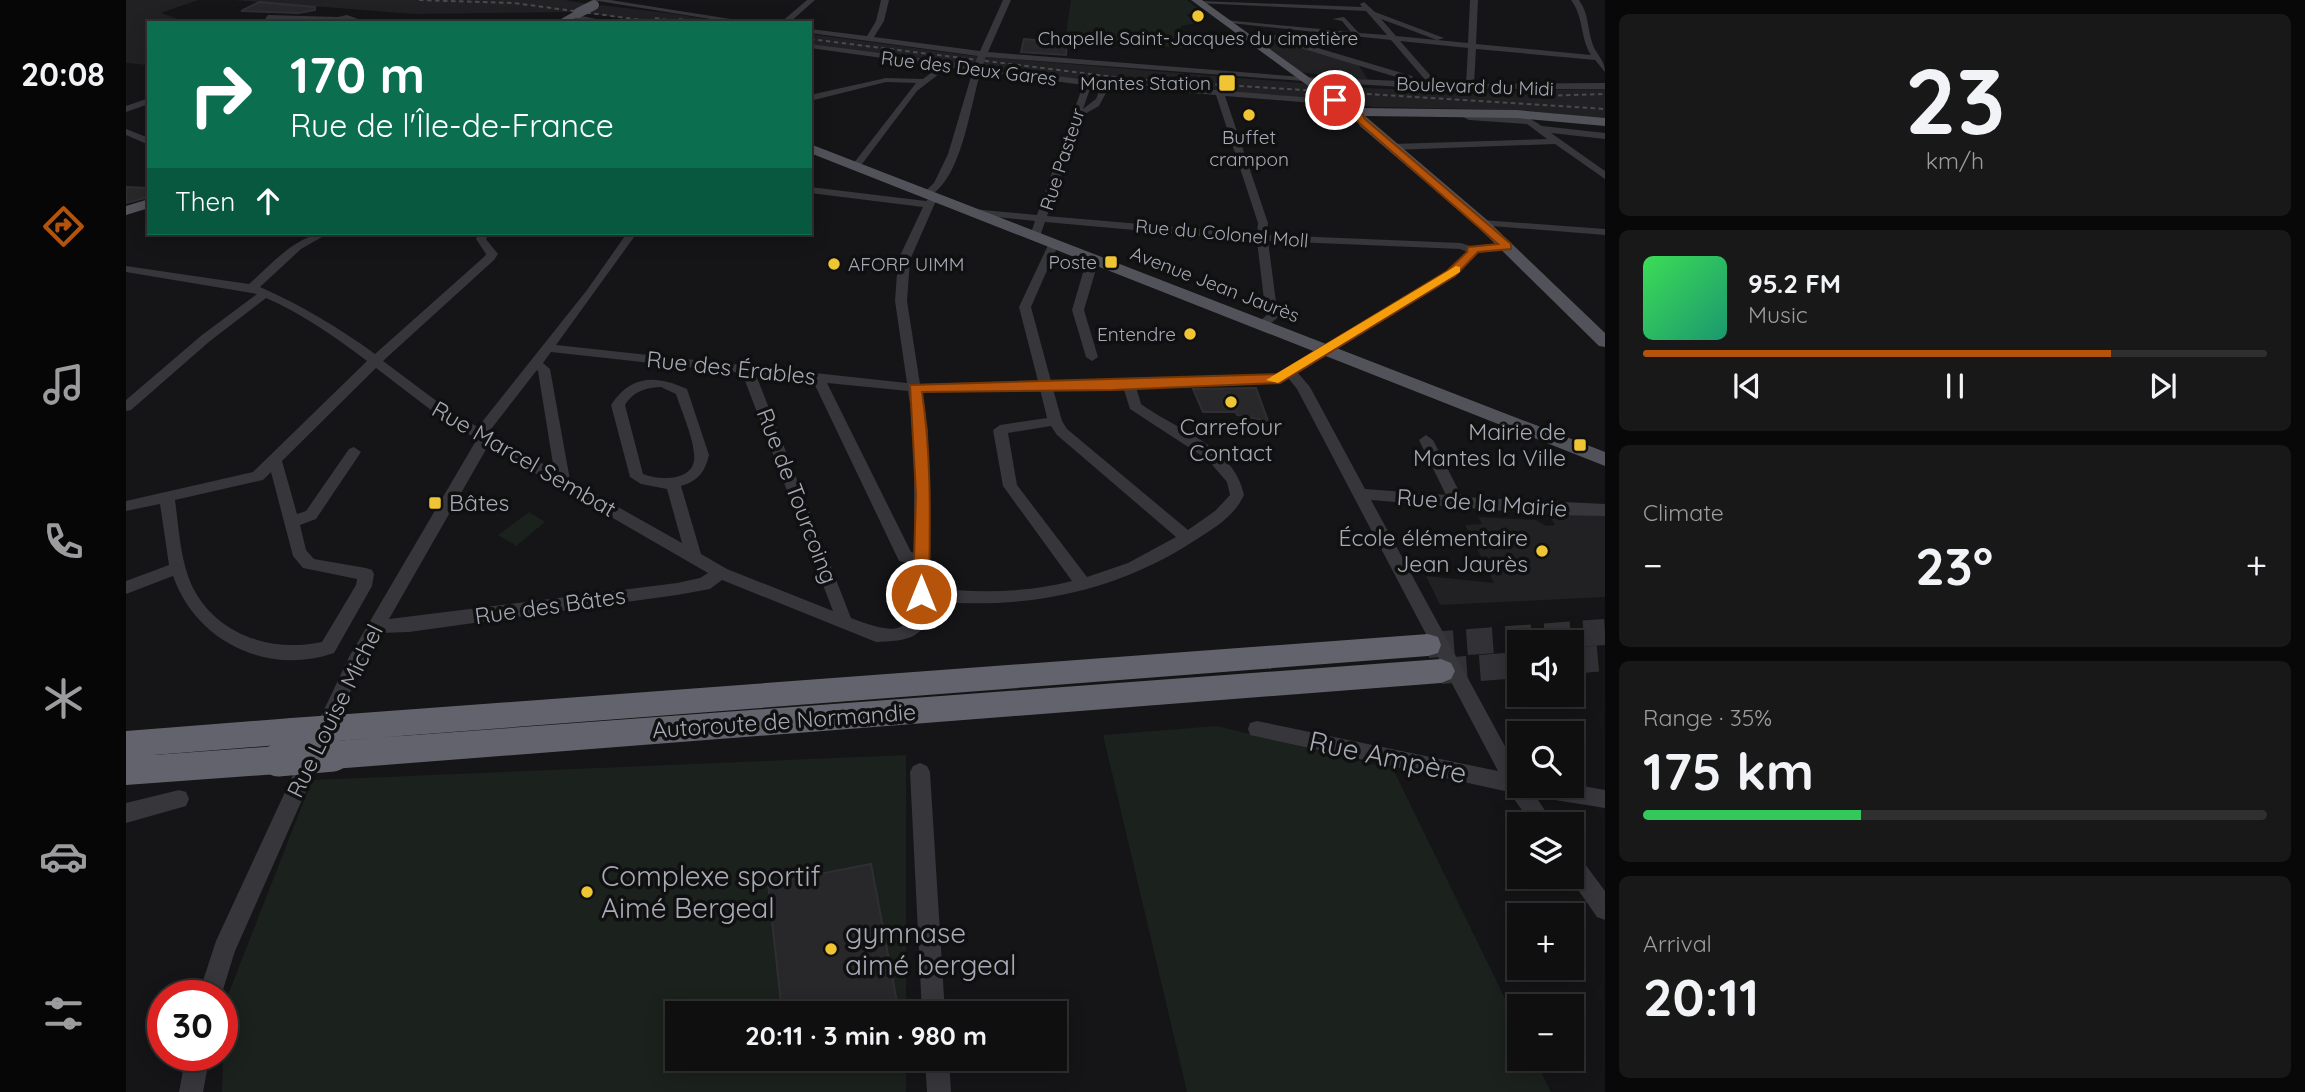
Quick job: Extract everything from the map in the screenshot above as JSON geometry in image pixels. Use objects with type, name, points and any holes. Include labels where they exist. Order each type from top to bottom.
[{"type":"highway","name":"Autoroute de Normandie","points":[[126,744],[1428,645]]},
{"type":"highway","name":"Autoroute de Normandie","points":[[126,771],[1441,671]]},
{"type":"main road","points":[[1198,1],[1288,69],[1337,101],[1362,112],[1535,115],[1605,122]]},
{"type":"main road","points":[[563,21],[599,2]]},
{"type":"main road","points":[[1362,112],[1361,120],[1482,223],[1605,342]]},
{"type":"main road","name":"Avenue Jean Jaurès","points":[[812,149],[931,199],[1054,243],[1605,459]]},
{"type":"main road","points":[[126,212],[147,205]]},
{"type":"street","points":[[580,0],[739,21]]},
{"type":"street","points":[[786,21],[811,0]]},
{"type":"street","points":[[869,39],[880,21],[885,0]]},
{"type":"street","points":[[1007,0],[980,62],[954,153],[905,260],[901,301],[921,430],[921,594],[963,600],[1009,600],[1084,585],[1140,565],[1188,538],[1235,501],[1237,483],[1219,461],[1135,406],[1129,384]]},
{"type":"street","points":[[1360,0],[1435,86]]},
{"type":"street","points":[[1470,88],[1475,0]]},
{"type":"street","points":[[1574,0],[1583,11],[1588,44],[1605,70]]},
{"type":"street","points":[[1198,1],[1371,11],[1451,44]]},
{"type":"street","points":[[686,13],[694,6]]},
{"type":"street","points":[[575,14],[597,21]]},
{"type":"street","points":[[332,21],[337,19]]},
{"type":"street","points":[[1336,19],[1344,19],[1357,35]]},
{"type":"street","points":[[304,21],[352,21]]},
{"type":"street","points":[[1225,22],[1435,86]]},
{"type":"street","points":[[1244,26],[1597,58]]},
{"type":"street","points":[[812,31],[869,39],[980,62]]},
{"type":"street","name":"Rue des Deux Gares","points":[[812,46],[945,66],[980,62],[1106,85],[1337,101]]},
{"type":"street","name":"Boulevard du Midi","points":[[980,62],[1470,88],[1605,86]]},
{"type":"street","points":[[856,166],[922,81],[945,66]]},
{"type":"street","points":[[1275,76],[1287,73],[1288,69]]},
{"type":"street","points":[[812,97],[886,80],[922,81]]},
{"type":"street","name":"Rue Pasteur","points":[[1035,236],[1088,83]]},
{"type":"street","points":[[1076,114],[1084,114],[1099,103],[1106,85]]},
{"type":"street","points":[[1220,95],[1261,209],[1272,317],[1262,325]]},
{"type":"street","points":[[126,109],[147,102]]},
{"type":"street","points":[[1458,113],[1469,117],[1523,120],[1539,128],[1605,176]]},
{"type":"street","points":[[1539,128],[1605,136]]},
{"type":"street","points":[[126,130],[147,139]]},
{"type":"street","points":[[1393,147],[1556,141]]},
{"type":"street","points":[[812,190],[931,199]]},
{"type":"street","name":"Rue du Colonel Moll","points":[[973,212],[1043,216],[1262,238],[1461,246],[1472,250],[1507,247]]},
{"type":"street","points":[[1482,223],[1605,232]]},
{"type":"street","points":[[252,288],[298,247],[320,235]]},
{"type":"street","points":[[126,506],[258,476],[374,362],[490,258],[492,254],[481,239],[483,235]]},
{"type":"street","name":"Rue Louise Michel","points":[[214,980],[224,949],[355,662],[483,436],[631,235]]},
{"type":"street","points":[[1054,243],[1026,307],[1055,421],[1062,432],[1188,538]]},
{"type":"street","name":"Rue des Érables","points":[[548,348],[915,388],[1271,380],[1290,372],[1451,274],[1473,253],[1472,250]]},
{"type":"street","points":[[1091,357],[1078,310],[1093,259]]},
{"type":"street","name":"Rue Marcel Sembat","points":[[126,269],[252,288],[322,321],[440,411],[721,573],[843,622],[889,637],[914,628],[920,614],[921,594]]},
{"type":"street","points":[[126,407],[206,338],[266,293]]},
{"type":"street","points":[[638,358],[645,384]]},
{"type":"street","points":[[536,364],[544,369],[563,483]]},
{"type":"street","name":"Rue de Tourcoing","points":[[747,369],[844,615],[843,622]]},
{"type":"street","points":[[1290,372],[1303,387],[1507,763]]},
{"type":"street","points":[[818,377],[905,558],[921,561]]},
{"type":"street","points":[[663,383],[682,392],[702,455],[701,465],[693,474],[673,483],[647,482],[637,477],[633,469],[618,405],[624,394],[645,384],[663,383]]},
{"type":"street","points":[[1055,421],[1000,430],[1010,486],[1084,585]]},
{"type":"street","points":[[1426,440],[1457,502]]},
{"type":"street","points":[[293,522],[311,515],[354,452]]},
{"type":"street","points":[[167,497],[177,568],[200,612],[226,637],[265,653],[315,653],[328,648],[364,586],[366,574],[309,564],[299,552],[275,460]]},
{"type":"street","points":[[673,483],[694,557]]},
{"type":"street","name":"Rue de la Mairie","points":[[1359,494],[1605,510]]},
{"type":"street","points":[[126,588],[177,568]]},
{"type":"street","name":"Rue des Bâtes","points":[[376,626],[409,625],[677,589],[704,584],[721,573]]},
{"type":"street","name":"Rue Ampère","points":[[1257,729],[1507,782]]},
{"type":"street","points":[[920,772],[933,1001]]},
{"type":"street","name":"Rue Ampère","points":[[1584,796],[1605,799]]},
{"type":"street","points":[[126,813],[179,799]]},
{"type":"street","points":[[1584,880],[1605,909]]},
{"type":"street","points":[[191,1092],[195,1071]]},
{"type":"street","points":[[938,1071],[939,1092]]},
{"type":"shaded area","points":[[126,0],[198,0],[161,13],[183,21],[147,21],[147,65],[126,63]]},
{"type":"shaded area","points":[[233,0],[565,0],[587,4],[572,12],[414,14]]},
{"type":"shaded area","points":[[1071,0],[1187,0],[1207,15],[1186,14],[1196,23],[1181,26],[1182,48],[1065,40]]},
{"type":"shaded area","points":[[601,5],[718,21],[642,21],[585,13]]},
{"type":"shaded area","points":[[812,34],[973,56],[1360,88],[1469,91],[1605,89],[1605,119],[1518,110],[1373,107],[1344,101],[1083,80],[812,45]]},
{"type":"shaded area","points":[[1277,39],[1358,64],[1368,80],[1298,72],[1256,41]]},
{"type":"shaded area","points":[[529,512],[545,522],[516,546],[498,535]]},
{"type":"shaded area","name":"École élémentaire Jean Jaurès","points":[[1551,513],[1605,513],[1605,597],[1440,605],[1426,576],[1494,583],[1465,525],[1482,524],[1478,517],[1536,520],[1546,526],[1555,525],[1549,516]]},
{"type":"shaded area","points":[[1217,726],[1393,769],[1507,1002],[1507,1071],[1541,1071],[1551,1092],[1187,1092],[1103,735]]},
{"type":"shaded area","name":"Complexe sportif Aimé Bergeal","points":[[906,755],[906,1001],[665,1001],[665,1071],[906,1071],[906,1092],[222,1092],[222,1071],[238,1071],[238,980],[234,980],[312,780]]},
{"type":"building","points":[[259,2],[315,7],[315,10],[299,13],[241,11]]},
{"type":"building","points":[[1024,39],[1067,43],[1066,55],[1021,52]]},
{"type":"building","points":[[126,187],[147,188],[147,198],[126,203]]},
{"type":"building","name":"Carrefour Contact","points":[[1256,388],[1268,421],[1237,415],[1236,412],[1203,412],[1193,389]]},
{"type":"building","name":"gymnase aimé bergeal","points":[[871,864],[897,1001],[781,1001],[768,884]]},
{"type":"tunnel","points":[[1428,645],[1605,632]]},
{"type":"tunnel","points":[[1584,660],[1605,658]]},
{"type":"tunnel","points":[[1441,671],[1507,666]]},
{"type":"railway","points":[[419,0],[514,3],[649,21]]},
{"type":"railway","points":[[655,18],[674,21]]},
{"type":"railway","points":[[679,19],[692,21]]},
{"type":"railway","points":[[812,39],[1130,79],[1605,109]]},
{"type":"railway","points":[[1542,96],[1605,94]]},
{"type":"slow traffic","points":[[1273,380],[1280,379],[1456,269]]},
{"type":"place","name":"Chapelle Saint-Jacques du cimetière","points":[[1198,16]]},
{"type":"place","name":"Mantes Station","points":[[1227,83]]},
{"type":"place","name":"Buffet crampon","points":[[1249,115]]},
{"type":"place","name":"Poste","points":[[1111,262]]},
{"type":"place","name":"AFORP UIMM","points":[[834,264]]},
{"type":"place","name":"Entendre","points":[[1190,334]]},
{"type":"place","name":"Carrefour Contact","points":[[1231,402]]},
{"type":"place","name":"Mairie de Mantes la Ville","points":[[1580,445]]},
{"type":"place","name":"Bâtes","points":[[435,503]]},
{"type":"place","name":"École élémentaire Jean Jaurès","points":[[1542,551]]},
{"type":"place","name":"Complexe sportif Aimé Bergeal","points":[[587,892]]},
{"type":"place","name":"gymnase aimé bergeal","points":[[831,949]]},
{"type":"route","points":[[921,594],[923,494],[921,430],[915,388],[1280,379],[1451,274],[1473,253],[1472,250],[1507,247],[1361,120],[1357,112],[1335,100]]}]
